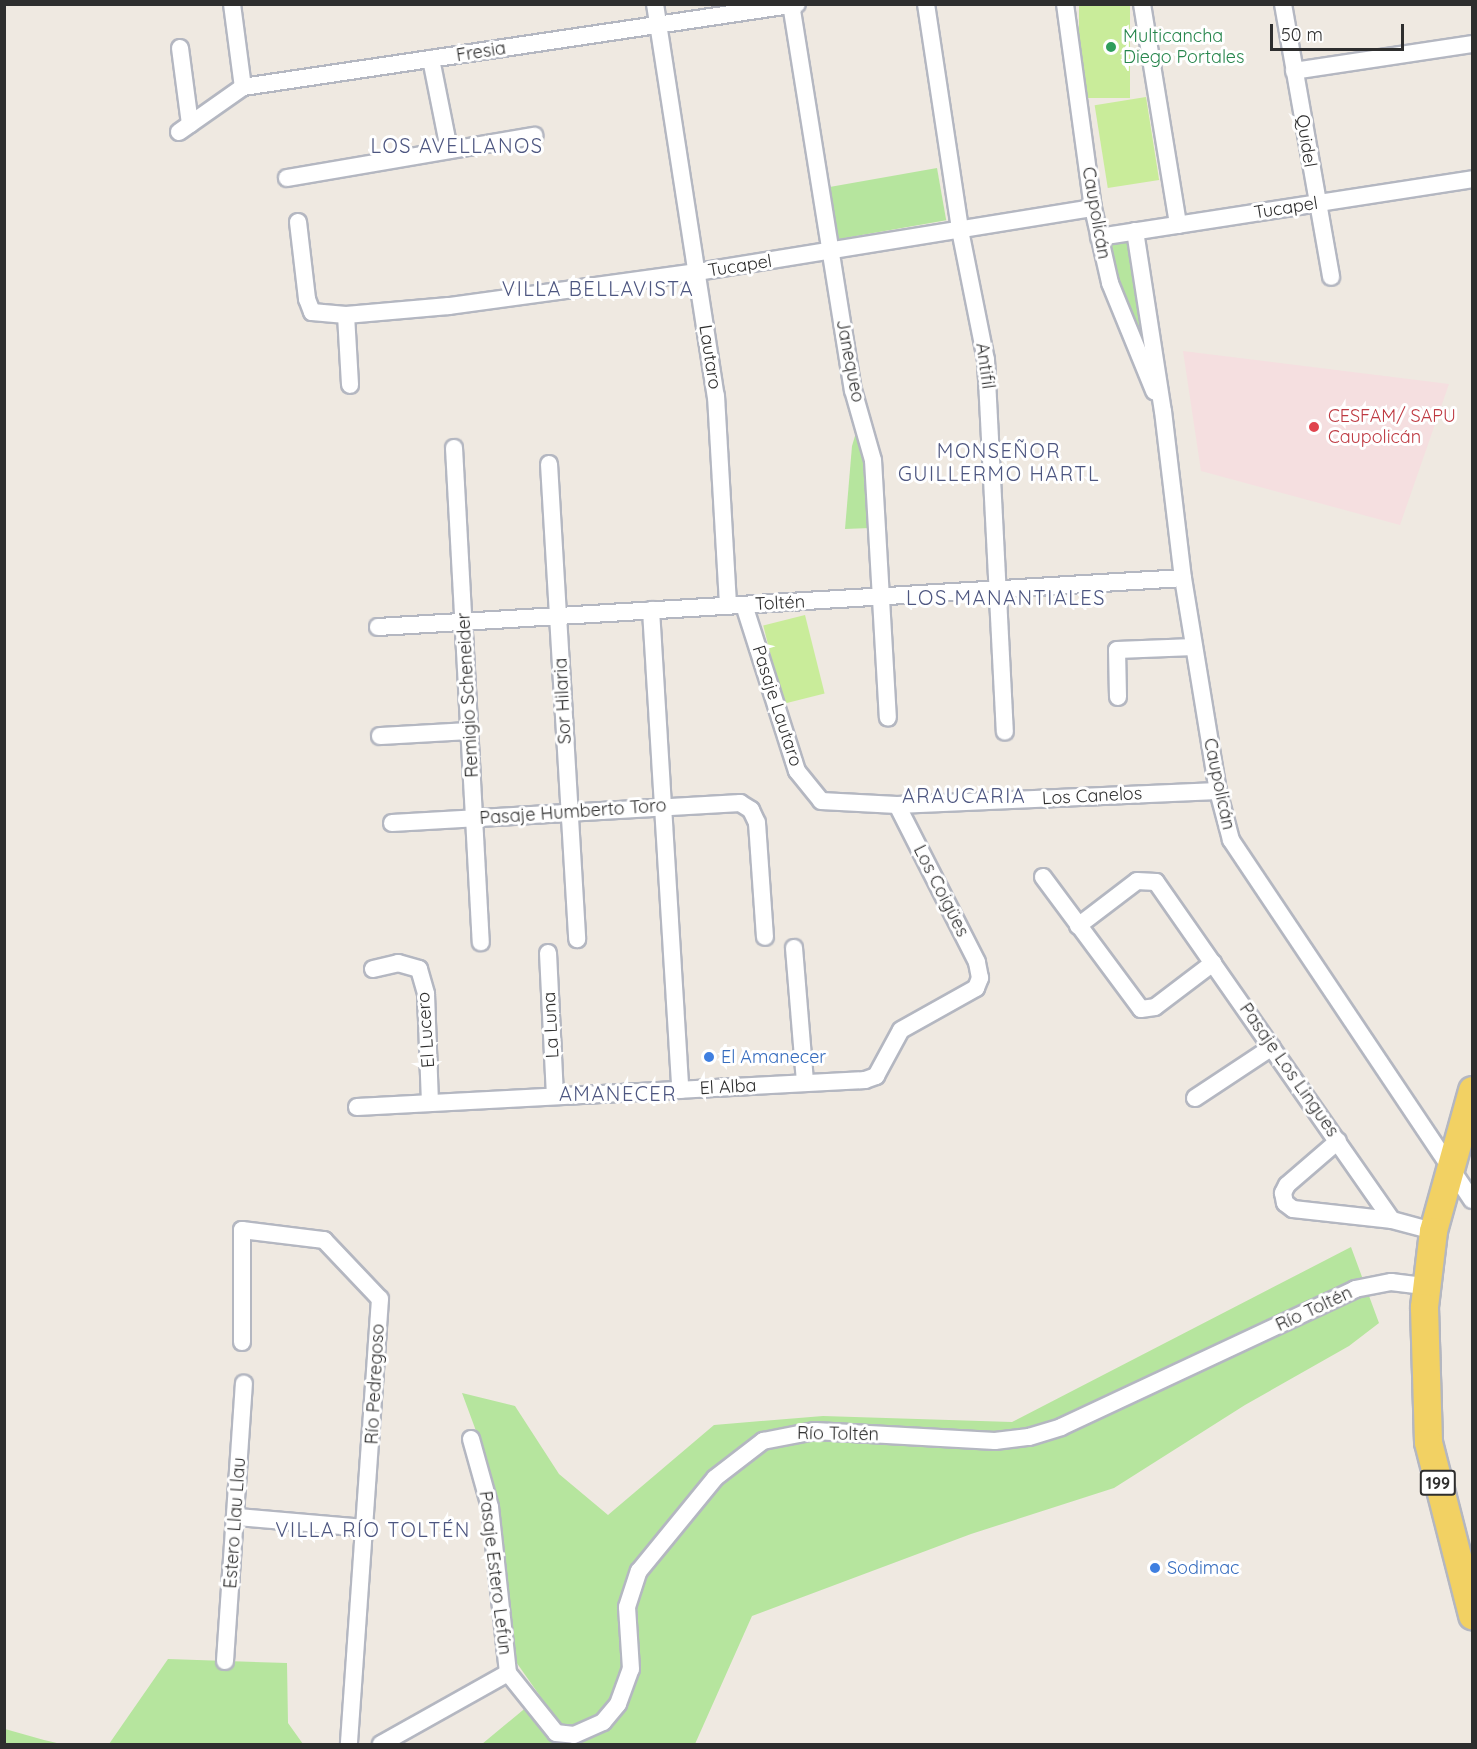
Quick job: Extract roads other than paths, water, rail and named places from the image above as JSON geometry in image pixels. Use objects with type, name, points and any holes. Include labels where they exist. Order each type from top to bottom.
[{"type":"main road","name":"199","points":[[1473,1090],[1448,1167],[1433,1231],[1424,1286],[1426,1348],[1424,1403],[1428,1442],[1473,1615]]},
{"type":"main road","name":"199","points":[[1426,1348],[1473,1550]]},
{"type":"street","points":[[232,4],[243,87]]},
{"type":"street","name":"Lautaro","points":[[655,4],[716,396],[736,605]]},
{"type":"street","name":"Fresia","points":[[180,48],[184,128],[243,87],[797,4]]},
{"type":"street","name":"Antifil","points":[[926,4],[960,230],[986,360],[1005,732]]},
{"type":"street","name":"Caupolicán","points":[[1065,4],[1099,237],[1120,315],[1163,411]]},
{"type":"street","points":[[1142,4],[1178,225]]},
{"type":"street","name":"Quidel","points":[[1283,4],[1316,203],[1331,277]]},
{"type":"street","name":"Janequeo","points":[[791,5],[853,390],[873,460],[888,718]]},
{"type":"street","points":[[1294,71],[1473,44]]},
{"type":"street","points":[[431,60],[448,149]]},
{"type":"street","points":[[287,178],[534,136]]},
{"type":"street","name":"Tucapel","points":[[1099,237],[1473,179]]},
{"type":"street","name":"Tucapel","points":[[298,222],[307,299],[312,312],[346,315],[449,306],[697,272],[1093,208]]},
{"type":"street","name":"Caupolicán","points":[[1135,231],[1163,411],[1182,578],[1218,791],[1239,857],[1448,1167],[1473,1200]]},
{"type":"street","points":[[346,315],[350,385]]},
{"type":"street","name":"Remigio Scheneider","points":[[454,448],[481,942]]},
{"type":"street","name":"Sor Hilaria","points":[[549,464],[577,939]]},
{"type":"street","name":"Toltén","points":[[378,627],[1182,578]]},
{"type":"street","name":"Pasaje Lautaro","points":[[736,605],[797,771],[821,801]]},
{"type":"street","points":[[651,610],[680,1090]]},
{"type":"street","points":[[1118,697],[1117,650],[1194,647]]},
{"type":"street","points":[[380,736],[470,731]]},
{"type":"street","name":"Los Canelos","points":[[821,801],[897,805],[1218,791]]},
{"type":"street","name":"Pasaje Humberto Toro","points":[[392,824],[740,803],[751,810],[757,823],[765,937]]},
{"type":"street","name":"Los Coigües","points":[[897,805],[977,962],[980,978]]},
{"type":"street","points":[[1043,877],[1141,1009],[1155,1007],[1213,963]]},
{"type":"street","name":"Pasaje Los Lingues","points":[[1078,926],[1137,881],[1151,879],[1161,886],[1392,1220]]},
{"type":"street","points":[[794,948],[805,1083]]},
{"type":"street","name":"La Luna","points":[[548,953],[555,1096]]},
{"type":"street","name":"El Lucero","points":[[373,969],[398,963],[418,969],[426,994],[430,1103]]},
{"type":"street","name":"El Alba","points":[[357,1107],[805,1083],[876,1076],[901,1030],[976,988],[980,978]]},
{"type":"street","points":[[1195,1098],[1272,1047]]},
{"type":"street","points":[[1338,1141],[1287,1185],[1283,1193],[1285,1203],[1293,1209],[1392,1220],[1433,1231]]},
{"type":"street","name":"Río Pedregoso","points":[[243,1342],[242,1230],[324,1240],[380,1299],[366,1528],[349,1744]]},
{"type":"street","name":"Río Toltén","points":[[508,1673],[556,1733],[574,1735],[603,1722],[621,1699],[631,1669],[627,1607],[639,1571],[715,1478],[763,1441],[815,1431],[995,1441],[1029,1437],[1061,1427],[1355,1290],[1391,1281],[1424,1286]]},
{"type":"street","name":"Estero Llau Llau","points":[[225,1661],[237,1517],[244,1384]]},
{"type":"street","name":"Pasaje Estero Lefún","points":[[471,1439],[490,1507],[508,1673]]},
{"type":"street","points":[[237,1517],[366,1528]]},
{"type":"street","points":[[381,1744],[508,1673]]},
{"type":"place","name":"Multicancha Diego Portales","points":[[1111,47]]},
{"type":"place","name":"CESFAM/ SAPU Caupolicán","points":[[1314,427]]},
{"type":"place","name":"El Amanecer","points":[[709,1057]]},
{"type":"place","name":"Sodimac","points":[[1155,1568]]},
{"type":"district","name":"LOS AVELLANOS","points":[[457,145]]},
{"type":"district","name":"VILLA BELLAVISTA","points":[[598,288]]},
{"type":"district","name":"MONSEÑOR GUILLERMO HARTL","points":[[999,462]]},
{"type":"district","name":"LOS MANANTIALES","points":[[1006,597]]},
{"type":"district","name":"ARAUCARIA","points":[[964,795]]},
{"type":"district","name":"AMANECER","points":[[618,1093]]},
{"type":"district","name":"VILLA RÍO TOLTÉN","points":[[373,1529]]}]
